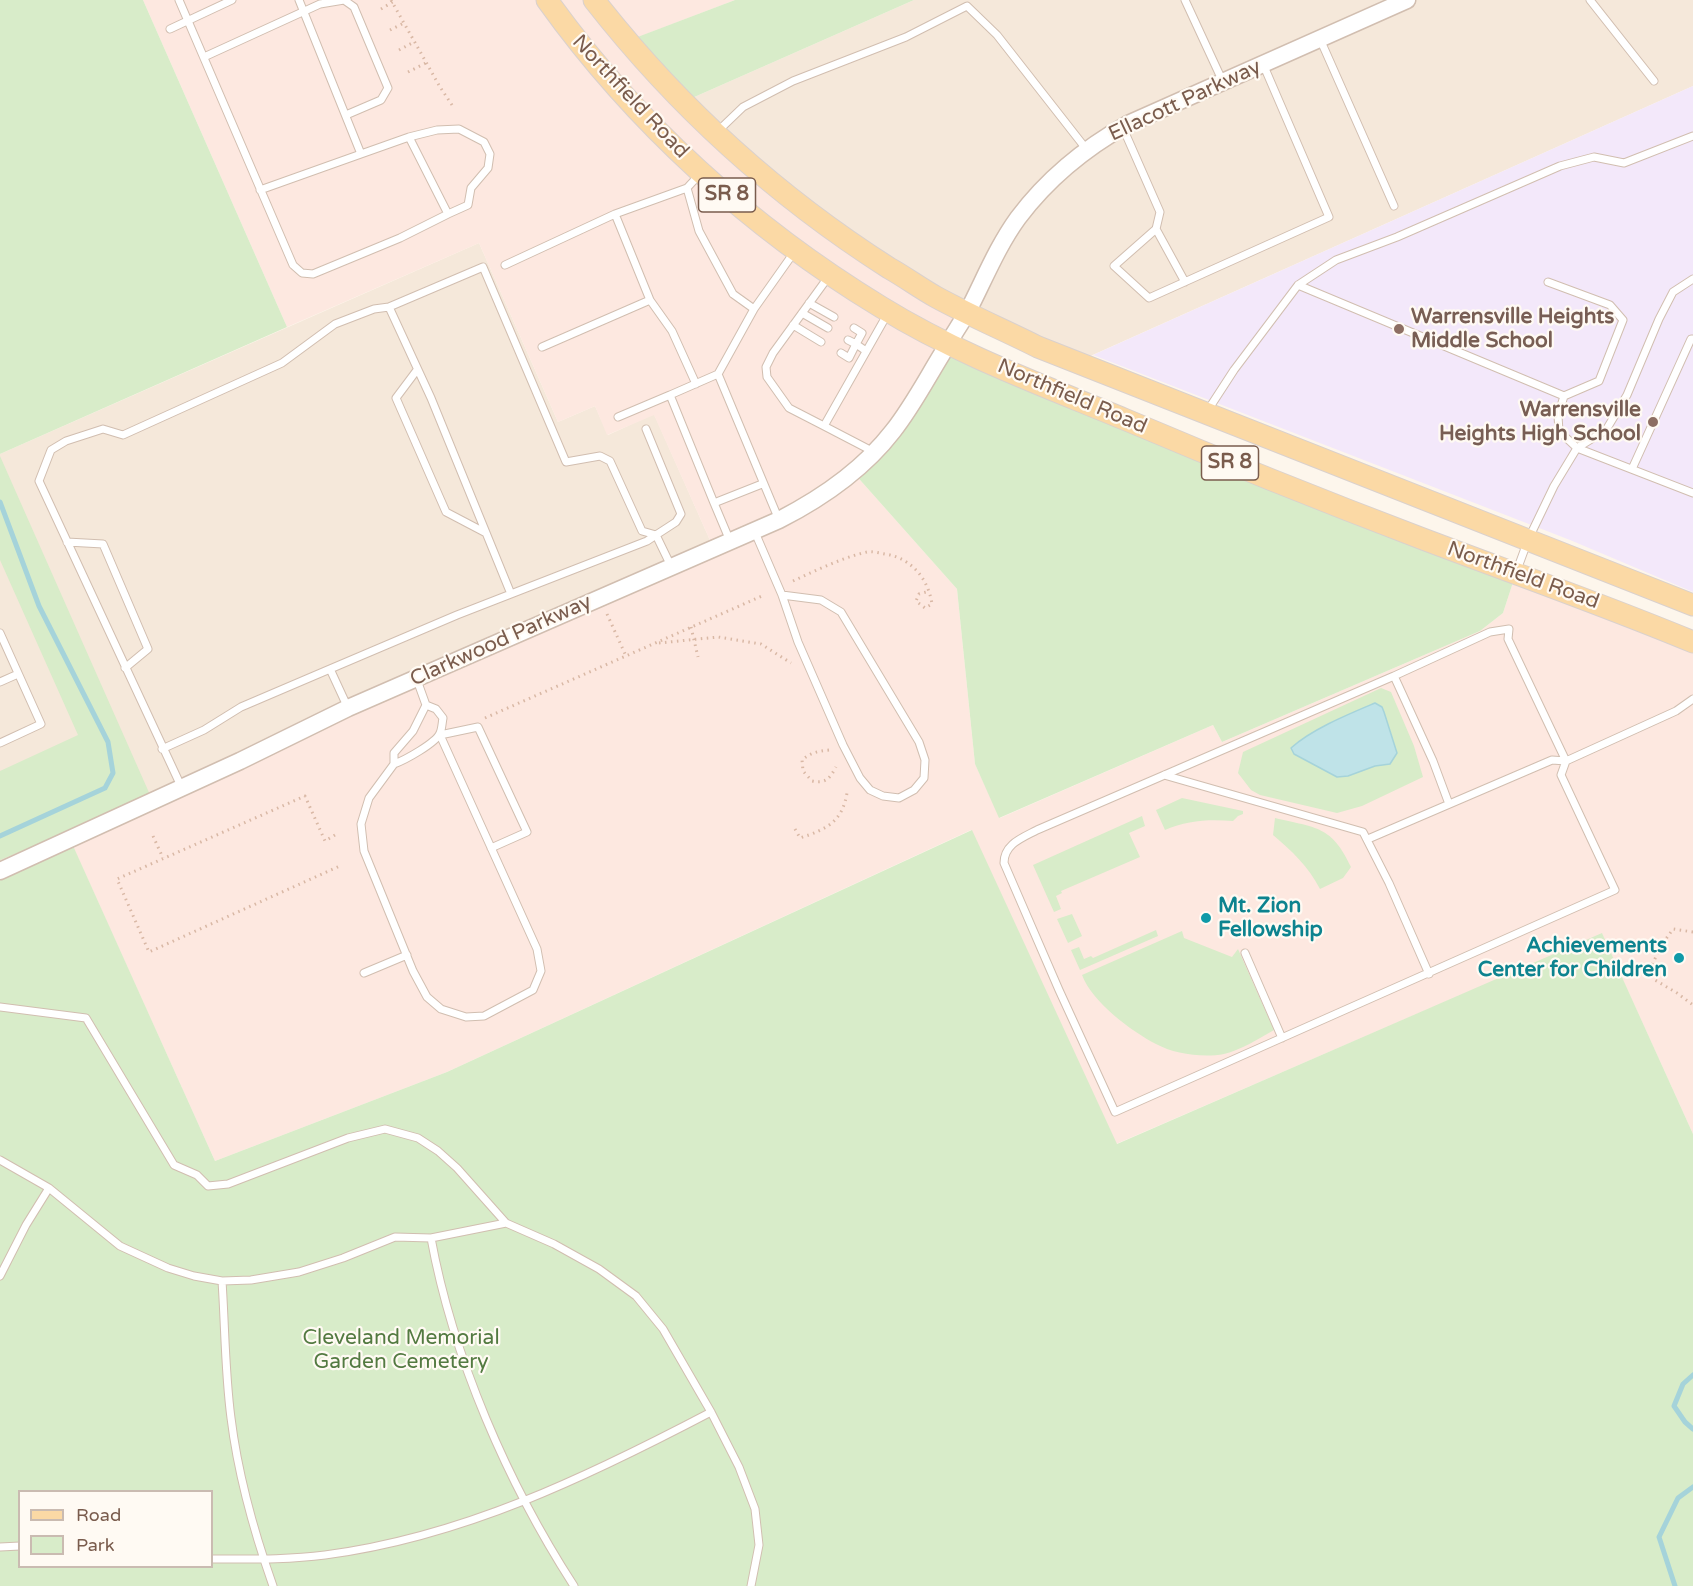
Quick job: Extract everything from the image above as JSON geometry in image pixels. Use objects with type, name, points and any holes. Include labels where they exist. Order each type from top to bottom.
[{"type":"main road","name":"Northfield Road","points":[[547,0],[592,58],[637,109],[701,172],[764,226],[888,311],[979,359],[1179,442],[1423,539],[1615,610],[1693,642]]},
{"type":"main road","name":"Northfield Road","points":[[594,0],[645,61],[716,134],[772,182],[839,234],[935,297],[1038,347],[1693,604]]},
{"type":"street","name":"Ellacott Parkway","points":[[948,343],[967,313],[995,256],[1017,220],[1049,182],[1087,150],[1123,127],[1407,0]]},
{"type":"street","name":"Clarkwood Parkway","points":[[0,872],[348,708],[811,504],[853,472],[893,431],[948,343]]},
{"type":"lane","points":[[179,0],[189,21],[260,190],[293,265],[302,273],[313,274],[341,264],[468,205],[471,188],[488,168],[490,154],[484,142],[459,129],[437,130],[409,137],[260,190]]},
{"type":"lane","points":[[170,29],[223,2],[232,0]]},
{"type":"lane","points":[[299,0],[361,154]]},
{"type":"lane","points":[[204,57],[320,4],[344,0],[354,7],[388,88],[381,100],[346,115]]},
{"type":"lane","points":[[1185,0],[1223,82]]},
{"type":"lane","points":[[1590,0],[1654,81]]},
{"type":"lane","points":[[716,134],[743,107],[793,81],[906,37],[967,6],[997,35],[1087,150]]},
{"type":"lane","points":[[1320,39],[1394,206]]},
{"type":"lane","points":[[1123,127],[1160,212],[1156,229],[1114,266],[1149,298],[1329,217],[1263,64]]},
{"type":"lane","points":[[1206,414],[1240,362],[1298,285],[1336,260],[1397,237],[1560,166],[1594,157],[1624,163],[1693,136]]},
{"type":"lane","points":[[409,137],[448,214]]},
{"type":"lane","points":[[505,265],[615,214],[687,188],[701,172]]},
{"type":"lane","points":[[687,188],[699,231],[733,294],[754,309]]},
{"type":"lane","points":[[615,214],[650,300],[672,331],[696,384]]},
{"type":"lane","points":[[1156,229],[1185,282]]},
{"type":"lane","points":[[618,417],[718,374],[754,309],[796,249]]},
{"type":"lane","points":[[182,788],[39,481],[51,450],[66,441],[103,429],[123,435],[282,363],[335,324],[374,309],[389,307],[483,267],[566,462],[600,456],[610,461],[642,531],[656,535],[671,566]]},
{"type":"lane","points":[[831,274],[769,360],[766,367],[767,377],[789,408],[874,452]]},
{"type":"lane","points":[[1516,573],[1528,540],[1554,486],[1577,448],[1606,430],[1627,395],[1673,292],[1693,279]]},
{"type":"lane","points":[[1298,285],[1564,396],[1599,381],[1623,320],[1610,305],[1548,282]]},
{"type":"lane","points":[[542,347],[650,300]]},
{"type":"lane","points":[[809,303],[834,317]]},
{"type":"lane","points":[[389,307],[511,594]]},
{"type":"lane","points":[[824,426],[888,311]]},
{"type":"lane","points":[[802,313],[828,328]]},
{"type":"lane","points":[[793,325],[821,342]]},
{"type":"lane","points":[[841,353],[849,358],[862,333],[854,328]]},
{"type":"lane","points":[[1632,469],[1691,339],[1693,339]]},
{"type":"lane","points":[[848,340],[866,351]]},
{"type":"lane","points":[[417,370],[396,398],[446,512],[486,533]]},
{"type":"lane","points":[[718,374],[762,484],[779,520]]},
{"type":"lane","points":[[670,395],[730,540]]},
{"type":"lane","points":[[1564,396],[1558,416],[1559,430],[1577,448],[1693,493]]},
{"type":"lane","points":[[162,749],[204,730],[241,707],[511,594],[647,541],[676,522],[681,514],[646,429]]},
{"type":"lane","points":[[714,503],[762,484]]},
{"type":"lane","points":[[754,530],[782,595],[798,642],[843,746],[860,778],[870,790],[883,796],[899,798],[914,790],[924,778],[925,760],[919,742],[841,612],[821,600],[782,595]]},
{"type":"lane","points":[[67,542],[103,544],[148,649],[125,668]]},
{"type":"lane","points":[[1509,629],[1508,639],[1566,761],[1561,775],[1615,890],[1115,1112],[1004,863],[1007,848],[1037,830],[1394,676],[1490,632],[1509,629]]},
{"type":"lane","points":[[0,633],[41,724],[0,742]]},
{"type":"lane","points":[[330,669],[348,708]]},
{"type":"lane","points":[[0,682],[18,674]]},
{"type":"lane","points":[[1394,676],[1433,761],[1449,804]]},
{"type":"lane","points":[[394,764],[394,753],[413,731],[426,705],[416,678]]},
{"type":"lane","points":[[1368,839],[1552,760],[1566,761],[1676,711],[1693,699]]},
{"type":"lane","points":[[426,705],[436,709],[443,718],[440,735],[491,848],[537,949],[541,971],[533,990],[484,1016],[466,1017],[441,1009],[427,998],[364,851],[361,824],[369,798],[394,764],[440,735],[478,727],[527,832],[491,848]]},
{"type":"lane","points":[[1163,775],[1363,832],[1429,974]]},
{"type":"lane","points":[[1245,953],[1282,1038]]},
{"type":"lane","points":[[364,973],[407,955]]},
{"type":"lane","points":[[0,1007],[86,1018],[174,1165],[197,1175],[208,1186],[228,1184],[348,1138],[386,1129],[418,1138],[438,1151],[457,1168],[506,1223],[554,1244],[599,1269],[636,1296],[663,1329],[711,1412],[739,1467],[755,1509],[759,1545],[751,1586]]},
{"type":"lane","points":[[0,1160],[49,1188],[120,1246],[168,1268],[222,1281],[252,1280],[299,1272],[343,1258],[395,1237],[431,1238],[506,1223]]},
{"type":"lane","points":[[0,1276],[26,1225],[49,1188]]},
{"type":"lane","points":[[431,1238],[437,1271],[471,1383],[547,1544],[574,1586]]},
{"type":"lane","points":[[222,1281],[231,1417],[238,1463],[263,1559],[273,1586]]},
{"type":"lane","points":[[213,1558],[263,1559],[324,1555],[358,1550],[437,1531],[526,1501],[636,1451],[711,1412]]},
{"type":"lane","points":[[0,1547],[18,1546]]},
{"type":"path","points":[[381,9],[393,1],[414,42],[454,108]]},
{"type":"path","points":[[390,30],[404,23]]},
{"type":"path","points":[[399,50],[414,42]]},
{"type":"path","points":[[408,72],[426,63]]},
{"type":"path","points":[[793,581],[833,562],[869,551],[890,555],[908,562],[925,580],[930,591],[932,604],[925,608],[916,601],[919,594],[930,591]]},
{"type":"path","points":[[485,718],[762,596]]},
{"type":"path","points":[[607,615],[626,656]]},
{"type":"path","points":[[691,627],[698,657]]},
{"type":"path","points":[[655,643],[717,637],[761,644],[792,663]]},
{"type":"path","points":[[829,750],[807,755],[802,760],[803,771],[812,782],[821,783],[830,778],[836,766]]},
{"type":"path","points":[[795,829],[800,838],[836,822],[845,806],[847,793]]},
{"type":"path","points":[[334,836],[325,841],[305,796],[117,879],[149,951],[342,865]]},
{"type":"path","points":[[153,836],[163,858]]},
{"type":"path","points":[[1693,932],[1673,929],[1652,965],[1655,980],[1693,1005]]},
{"type":"shaded area","points":[[143,0],[735,0],[628,41],[742,158],[967,313],[948,343],[853,472],[957,589],[975,764],[1000,818],[1213,725],[1222,742],[1480,631],[1503,613],[1516,573],[1693,642],[1693,1134],[1602,934],[1116,1144],[971,830],[447,1072],[215,1161],[70,840],[713,547],[654,415],[607,435],[595,406],[558,422],[479,243],[287,327]]},
{"type":"shaded area","points":[[914,0],[1693,0],[1693,86],[1077,362],[935,297],[683,102]]},
{"type":"shaded area","name":"Warrensville Heights Middle School","points":[[1693,86],[1693,592],[1570,540],[1093,355]]},
{"type":"shaded area","points":[[479,243],[558,422],[595,406],[608,435],[654,414],[713,547],[0,871],[0,454]]},
{"type":"green space","points":[[0,0],[143,0],[287,327],[0,454]]},
{"type":"green space","points":[[735,0],[914,0],[683,102],[627,41]]},
{"type":"green space","points":[[948,343],[1516,573],[1503,613],[1480,631],[1222,742],[1213,725],[999,818],[975,764],[957,589],[853,472]]},
{"type":"green space","points":[[0,456],[151,797],[0,860],[0,771],[78,735],[0,560]]},
{"type":"green space","points":[[1381,688],[1391,692],[1414,746],[1423,777],[1362,806],[1337,813],[1260,795],[1251,790],[1238,773],[1243,752]]},
{"type":"green space","points":[[1182,798],[1243,811],[1243,814],[1233,821],[1199,821],[1165,830],[1156,810]]},
{"type":"green space","points":[[1142,816],[1145,826],[1129,833],[1140,857],[1061,891],[1062,893],[1056,896],[1061,909],[1054,912],[1033,865]]},
{"type":"green space","points":[[1275,818],[1312,827],[1330,836],[1337,843],[1351,867],[1343,878],[1320,889],[1299,859],[1273,835]]},
{"type":"green space","name":"Cleveland Memorial Garden Cemetery","points":[[972,830],[1117,1144],[1602,933],[1693,1134],[1693,1586],[0,1586],[0,871],[70,839],[215,1161],[447,1072]]},
{"type":"green space","points":[[1072,914],[1082,936],[1068,943],[1057,919]]},
{"type":"green space","points":[[1156,930],[1158,936],[1080,970],[1071,950],[1079,947],[1084,959],[1091,956],[1093,958]]},
{"type":"green space","points":[[1182,931],[1184,938],[1232,957],[1238,949],[1274,1030],[1243,1047],[1224,1054],[1207,1056],[1180,1053],[1156,1044],[1124,1024],[1103,1005],[1087,985],[1082,975]]},
{"type":"water","points":[[1375,703],[1382,707],[1397,753],[1390,764],[1337,777],[1294,754],[1291,748],[1309,734]]},
{"type":"waterway","points":[[0,502],[39,606],[108,742],[113,773],[105,788],[0,836]]},
{"type":"waterway","points":[[1693,1375],[1683,1384],[1674,1406],[1693,1429]]},
{"type":"waterway","points":[[1675,1586],[1659,1537],[1678,1498],[1693,1487]]},
{"type":"place","name":"Warrensville Heights Middle School","points":[[1399,329]]},
{"type":"place","name":"Warrensville Heights High School","points":[[1653,422]]},
{"type":"place","name":"Mt. Zion Fellowship","points":[[1206,918]]},
{"type":"place","name":"Achievements Center for Children","points":[[1679,958]]}]
